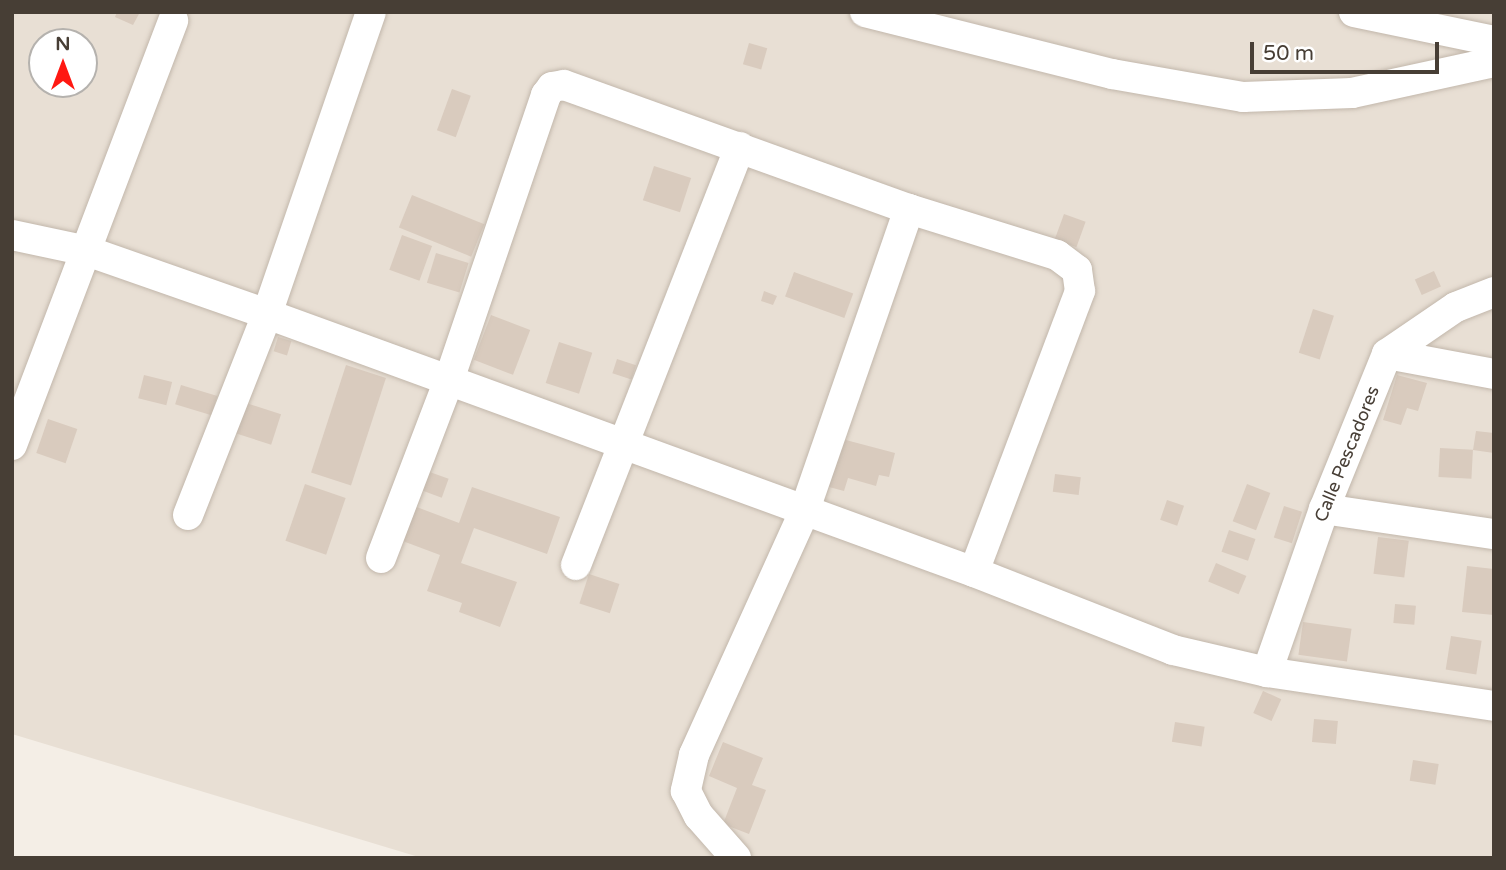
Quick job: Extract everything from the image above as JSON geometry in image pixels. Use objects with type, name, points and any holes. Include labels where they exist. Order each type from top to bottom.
[{"type":"street","points":[[188,515],[267,314],[371,12]]},
{"type":"street","points":[[865,12],[1112,74],[1243,97],[1352,93],[1494,62]]},
{"type":"street","points":[[1354,12],[1494,41]]},
{"type":"street","points":[[12,445],[173,21]]},
{"type":"street","points":[[381,558],[449,380],[546,95],[552,87],[564,85],[909,209],[1057,255],[1077,270],[1080,291],[974,572]]},
{"type":"street","points":[[576,565],[740,147]]},
{"type":"street","points":[[736,858],[699,816],[686,791],[694,755],[805,510],[909,209]]},
{"type":"street","points":[[12,235],[87,251],[267,314],[974,572],[1174,650],[1267,672],[1494,706]]},
{"type":"street","points":[[1387,355],[1456,307],[1494,292]]},
{"type":"street","points":[[1387,355],[1494,374]]},
{"type":"street","name":"Calle Pescadores","points":[[1267,672],[1324,509],[1387,355]]},
{"type":"street","points":[[1324,509],[1494,534]]},
{"type":"shaded area","points":[[12,12],[1494,12],[1494,858],[422,858],[12,734]]},
{"type":"building","points":[[117,12],[140,12],[133,25],[115,17]]},
{"type":"building","points":[[749,43],[767,48],[761,69],[743,64]]},
{"type":"building","points":[[452,89],[471,96],[456,137],[437,130]]},
{"type":"building","points":[[654,166],[691,178],[680,212],[643,200]]},
{"type":"building","points":[[412,195],[484,224],[471,257],[399,227]]},
{"type":"building","points":[[1064,214],[1086,222],[1076,247],[1055,239]]},
{"type":"building","points":[[402,235],[432,246],[419,281],[389,270]]},
{"type":"building","points":[[436,253],[469,263],[459,293],[427,283]]},
{"type":"building","points":[[1434,271],[1441,287],[1422,295],[1415,280]]},
{"type":"building","points":[[794,272],[853,294],[844,318],[785,296]]},
{"type":"building","points":[[764,291],[777,296],[773,305],[761,301]]},
{"type":"building","points":[[1313,309],[1334,316],[1320,360],[1299,353]]},
{"type":"building","points":[[491,315],[530,330],[513,375],[474,360]]},
{"type":"building","points":[[278,337],[291,341],[287,355],[274,351]]},
{"type":"building","points":[[559,342],[592,353],[579,394],[546,383]]},
{"type":"building","points":[[617,359],[636,365],[631,379],[612,373]]},
{"type":"building","points":[[346,365],[386,378],[351,485],[311,472]]},
{"type":"building","points":[[144,375],[172,382],[166,405],[138,398]]},
{"type":"building","points":[[1397,375],[1427,383],[1418,411],[1407,408],[1401,425],[1383,420]]},
{"type":"building","points":[[181,385],[217,396],[211,415],[175,404]]},
{"type":"building","points":[[243,402],[281,414],[271,445],[233,432]]},
{"type":"building","points":[[48,419],[77,429],[66,463],[36,453]]},
{"type":"building","points":[[1476,431],[1494,433],[1494,453],[1473,450]]},
{"type":"building","points":[[842,439],[895,453],[889,477],[879,475],[876,486],[848,478],[844,491],[829,487]]},
{"type":"building","points":[[1440,448],[1473,450],[1471,479],[1438,477]]},
{"type":"building","points":[[427,471],[449,479],[442,498],[420,490]]},
{"type":"building","points":[[1055,474],[1081,477],[1079,495],[1053,492]]},
{"type":"building","points":[[305,484],[346,498],[326,555],[285,541]]},
{"type":"building","points":[[1247,484],[1270,493],[1256,530],[1233,521]]},
{"type":"building","points":[[472,487],[560,517],[547,554],[474,528],[461,563],[517,582],[500,627],[459,612],[462,603],[427,591],[440,555],[400,540],[414,506],[459,523]]},
{"type":"building","points":[[1167,500],[1184,506],[1177,526],[1160,520]]},
{"type":"building","points":[[1284,506],[1302,512],[1292,543],[1274,537]]},
{"type":"building","points":[[1229,530],[1255,539],[1248,561],[1222,552]]},
{"type":"building","points":[[1378,537],[1409,541],[1404,578],[1373,574]]},
{"type":"building","points":[[1216,563],[1246,576],[1239,594],[1208,581]]},
{"type":"building","points":[[1467,566],[1494,569],[1494,615],[1462,612]]},
{"type":"building","points":[[589,574],[619,584],[610,613],[579,603]]},
{"type":"building","points":[[1395,604],[1416,606],[1414,625],[1393,623]]},
{"type":"building","points":[[1303,622],[1352,629],[1347,661],[1298,655]]},
{"type":"building","points":[[1451,636],[1482,641],[1476,674],[1446,670]]},
{"type":"building","points":[[1263,691],[1281,699],[1272,721],[1253,713]]},
{"type":"building","points":[[1314,719],[1338,721],[1336,744],[1312,742]]},
{"type":"building","points":[[1175,722],[1205,727],[1202,746],[1172,742]]},
{"type":"building","points":[[723,742],[763,758],[752,785],[766,790],[749,834],[723,824],[737,788],[709,776]]},
{"type":"building","points":[[1413,760],[1439,764],[1435,785],[1410,781]]}]
